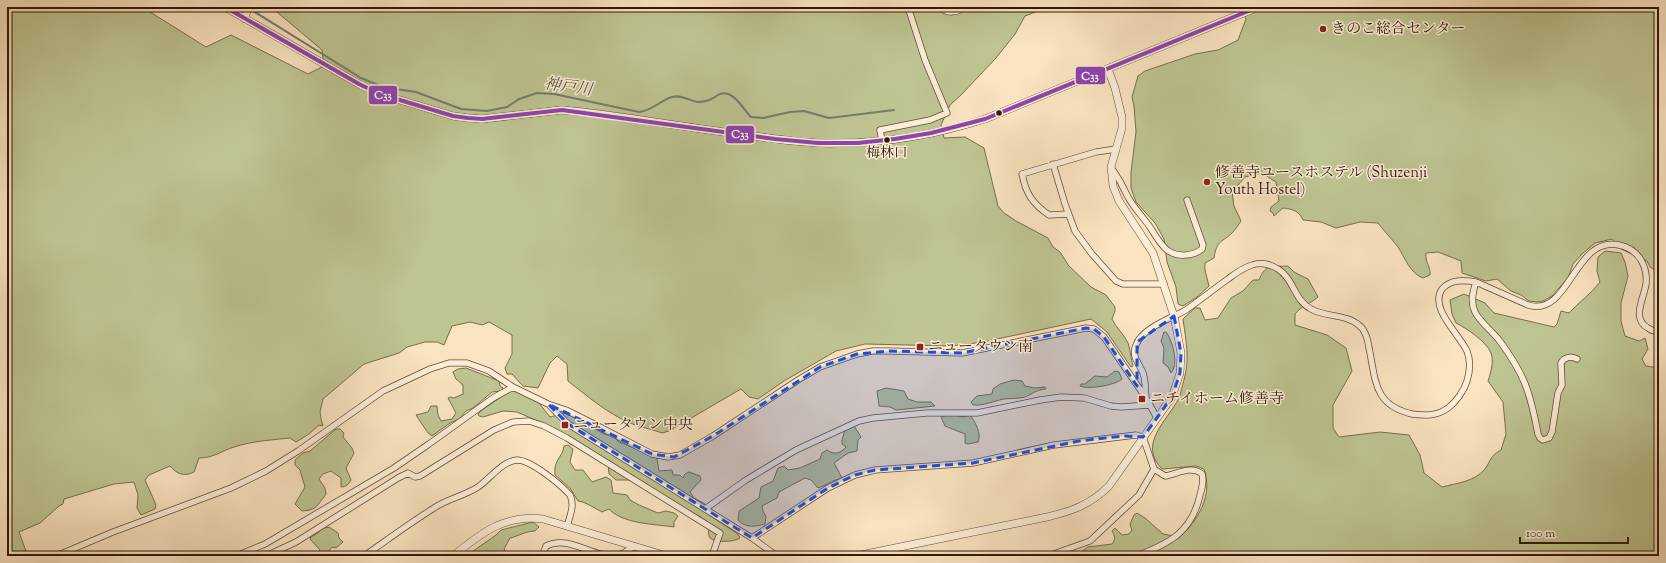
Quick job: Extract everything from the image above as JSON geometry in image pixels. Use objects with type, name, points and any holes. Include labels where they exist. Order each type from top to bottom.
[{"type":"street","points":[[225,7],[245,20],[380,94],[453,116],[482,119],[562,110],[576,111],[768,138],[837,144],[882,141],[942,132],[980,121],[1008,111],[1258,7]]},
{"type":"street","points":[[245,20],[248,7]]},
{"type":"street","points":[[882,141],[880,130],[930,120],[947,113],[925,60],[908,7]]},
{"type":"street","points":[[940,7],[949,13],[966,7]]},
{"type":"street","points":[[856,556],[1047,517],[1068,512],[1085,505],[1098,497],[1109,486],[1172,397],[1180,373],[1181,353],[1174,316],[1153,253],[1119,201],[1112,186],[1111,167],[1122,128],[1122,117],[1115,88],[1108,69]]},
{"type":"street","points":[[1068,214],[1053,215],[1046,212],[1029,198],[1022,174],[1096,152],[1116,149]]},
{"type":"street","points":[[1053,164],[1068,214],[1075,231],[1116,281],[1123,284],[1164,284]]},
{"type":"street","points":[[1111,167],[1122,181],[1128,198],[1159,241],[1172,252],[1187,255],[1198,252],[1202,249],[1203,245],[1187,200]]},
{"type":"street","points":[[1146,398],[1143,373],[1135,359],[1135,347],[1137,342],[1147,332],[1187,309],[1242,269],[1260,263],[1269,264],[1279,269],[1286,275],[1300,301],[1308,307],[1322,313],[1349,319],[1362,328],[1368,342],[1377,390],[1382,397],[1403,411],[1415,414],[1430,415],[1441,412],[1454,403],[1466,386],[1470,372],[1467,352],[1442,312],[1438,300],[1440,292],[1444,286],[1454,282],[1467,280],[1476,282],[1528,305],[1536,307],[1545,306],[1556,298],[1588,254],[1597,248],[1608,244],[1618,245],[1630,249],[1638,255],[1643,264],[1646,284],[1639,314],[1644,326],[1659,332]]},
{"type":"street","points":[[1476,282],[1472,296],[1474,312],[1497,338],[1512,358],[1525,380],[1533,407],[1538,434],[1543,440],[1549,438],[1552,432],[1558,393],[1562,385],[1561,364],[1566,358],[1574,357],[1577,359]]},
{"type":"street","points":[[56,556],[113,532],[231,488],[266,471],[298,451],[383,391],[406,379],[438,366],[459,362],[476,365],[489,371],[514,387],[548,404],[572,413],[652,454],[668,458],[674,457],[713,436],[814,370],[845,358],[873,351],[962,353],[1086,328],[1094,329],[1104,337],[1146,398],[1157,418]]},
{"type":"street","points":[[236,556],[271,541],[394,468],[494,398],[514,387]]},
{"type":"street","points":[[705,509],[746,480],[784,457],[817,439],[859,421],[897,414],[978,413],[1061,397],[1084,398],[1111,406],[1122,407],[1149,405]]},
{"type":"street","points":[[548,404],[568,424],[752,538],[777,556]]},
{"type":"street","points":[[266,556],[296,542],[398,478],[408,473],[415,477],[420,476],[494,430],[508,423],[524,421],[538,424],[568,438],[720,533],[712,556]]},
{"type":"street","points":[[752,538],[828,488],[855,475],[875,470],[973,463],[1079,441],[1136,435],[1143,437]]},
{"type":"street","points":[[1136,556],[1153,550],[1175,538],[1187,526],[1196,511],[1204,480],[1202,474],[1195,470],[1190,469],[1165,476],[1154,469],[1143,437]]},
{"type":"street","points":[[364,556],[433,508],[479,486],[511,461],[522,461],[538,469],[570,495],[572,507],[567,526]]},
{"type":"street","points":[[1048,556],[1090,541],[1139,495],[1154,469]]},
{"type":"street","points":[[453,556],[472,541],[497,526],[513,519],[528,517],[543,519],[667,556]]},
{"type":"street","points":[[542,556],[546,546],[556,543],[567,543],[611,555],[623,554],[634,546]]},
{"type":"street","points":[[883,556],[891,549]]},
{"type":"highlighted area","points":[[1174,316],[1181,353],[1180,373],[1172,397],[1143,437],[1123,436],[1079,441],[973,463],[875,470],[855,475],[828,488],[752,538],[568,424],[548,404],[652,454],[674,457],[713,436],[820,367],[857,354],[889,351],[962,353],[1086,328],[1094,329],[1104,337],[1137,386],[1137,342]]},
{"type":"green space","points":[[7,7],[142,7],[206,47],[231,35],[308,74],[324,66],[322,50],[271,7],[1048,7],[1025,16],[1015,34],[996,58],[950,105],[941,125],[944,138],[965,137],[984,148],[998,206],[1004,213],[1016,221],[1048,238],[1053,247],[1060,252],[1069,266],[1091,287],[1106,295],[1115,307],[1112,319],[1128,343],[1133,366],[1131,367],[1107,332],[1091,319],[983,342],[951,346],[865,344],[836,351],[784,381],[758,399],[749,397],[741,389],[669,431],[662,433],[630,423],[598,404],[568,381],[567,364],[557,356],[550,363],[538,388],[523,386],[512,374],[507,374],[505,368],[512,354],[512,335],[489,322],[482,325],[470,322],[452,326],[444,345],[437,342],[425,342],[407,347],[399,353],[364,364],[323,399],[320,412],[323,426],[319,425],[309,434],[296,442],[290,438],[248,443],[213,456],[199,458],[194,472],[190,474],[181,474],[170,466],[149,475],[145,480],[156,505],[155,509],[141,515],[137,508],[138,495],[134,482],[114,484],[64,499],[63,504],[40,523],[19,532],[27,554],[26,556],[7,556]]},
{"type":"green space","points":[[1241,7],[1659,7],[1659,273],[1650,267],[1647,261],[1621,249],[1612,239],[1595,243],[1582,254],[1573,264],[1568,278],[1552,296],[1543,301],[1529,301],[1521,295],[1511,291],[1497,279],[1486,281],[1462,273],[1461,261],[1438,252],[1426,253],[1426,260],[1430,269],[1430,275],[1423,278],[1418,276],[1411,269],[1398,247],[1378,223],[1360,222],[1336,228],[1321,222],[1303,220],[1300,214],[1295,211],[1283,208],[1274,216],[1270,211],[1271,207],[1279,201],[1276,182],[1262,173],[1245,177],[1232,192],[1234,206],[1241,221],[1233,232],[1218,244],[1214,258],[1205,263],[1209,286],[1197,297],[1183,306],[1178,304],[1176,287],[1167,262],[1164,239],[1155,223],[1136,202],[1131,188],[1131,172],[1136,132],[1132,97],[1138,76],[1145,71],[1195,54],[1218,50],[1238,40],[1246,19]]},
{"type":"green space","points":[[1605,251],[1621,253],[1625,262],[1628,276],[1621,303],[1621,321],[1625,336],[1639,341],[1645,338],[1648,349],[1642,359],[1646,366],[1659,368],[1659,556],[1075,556],[1088,547],[1112,544],[1115,538],[1112,531],[1115,528],[1122,535],[1129,534],[1132,530],[1130,524],[1134,515],[1137,513],[1163,534],[1180,537],[1193,522],[1202,506],[1207,488],[1204,469],[1196,466],[1162,469],[1155,460],[1153,450],[1153,441],[1157,432],[1179,398],[1186,372],[1187,357],[1183,319],[1195,308],[1200,308],[1205,320],[1218,318],[1231,298],[1243,291],[1253,280],[1259,280],[1267,268],[1273,266],[1288,266],[1294,272],[1308,279],[1318,297],[1295,314],[1295,325],[1327,335],[1346,348],[1352,371],[1333,405],[1333,428],[1339,437],[1380,432],[1409,435],[1420,455],[1424,473],[1442,487],[1471,479],[1481,473],[1493,456],[1501,450],[1506,434],[1503,402],[1488,381],[1492,363],[1491,353],[1481,340],[1456,323],[1452,314],[1450,300],[1464,294],[1485,303],[1494,313],[1554,327],[1557,324],[1561,311],[1569,313],[1600,282],[1597,271],[1598,257]]},
{"type":"green space","points":[[1164,332],[1166,332],[1169,336],[1173,347],[1175,364],[1171,373],[1168,367],[1163,363],[1164,348],[1161,341]]},
{"type":"green space","points":[[466,368],[499,381],[500,386],[503,388],[501,391],[492,392],[473,408],[466,411],[459,419],[450,423],[432,436],[428,433],[416,415],[428,412],[431,406],[437,406],[438,415],[441,421],[452,419],[456,413],[448,398],[454,398],[463,394],[463,385],[456,379],[453,372],[458,369]]},
{"type":"green space","points":[[1115,371],[1119,372],[1122,379],[1119,381],[1108,385],[1095,387],[1080,386],[1095,376],[1107,377]]},
{"type":"green space","points":[[1014,380],[1022,381],[1025,386],[1035,388],[1045,387],[1046,389],[1037,391],[1022,398],[1004,399],[977,405],[973,405],[971,402],[977,396],[992,394],[993,389],[1000,384]]},
{"type":"green space","points":[[886,388],[904,391],[908,399],[917,402],[931,402],[935,406],[896,410],[890,407],[879,406],[877,391]]},
{"type":"green space","points":[[510,391],[518,392],[539,403],[550,417],[566,413],[604,434],[613,436],[619,442],[654,456],[657,458],[659,471],[672,470],[673,475],[680,475],[683,478],[685,474],[689,472],[700,476],[701,480],[690,492],[694,498],[705,504],[709,515],[738,534],[740,538],[725,541],[712,540],[709,537],[707,527],[701,517],[630,480],[616,480],[609,474],[608,462],[599,455],[570,444],[558,430],[517,412],[503,411],[483,417],[479,416],[478,414],[482,410]]},
{"type":"green space","points":[[949,414],[964,417],[970,415],[979,431],[978,442],[968,444],[965,443],[965,434],[945,426],[941,417]]},
{"type":"green space","points":[[854,426],[861,437],[858,440],[857,451],[848,453],[834,463],[842,478],[818,488],[811,480],[805,478],[779,492],[777,498],[762,506],[766,517],[765,524],[758,526],[747,526],[738,520],[739,511],[759,498],[761,487],[773,481],[778,468],[784,466],[788,470],[800,468],[820,459],[822,453],[827,450],[832,453],[841,451],[846,447],[842,444],[845,430]]},
{"type":"green space","points":[[336,429],[340,429],[344,433],[343,437],[354,453],[346,468],[351,480],[347,485],[341,487],[341,478],[331,471],[323,474],[319,479],[325,488],[326,494],[316,507],[311,510],[302,511],[295,504],[305,487],[300,470],[295,465],[295,460],[303,453],[310,451]]},
{"type":"green space","points":[[568,445],[573,449],[570,462],[575,470],[583,470],[592,482],[606,477],[611,480],[613,493],[627,495],[630,500],[639,505],[658,513],[666,511],[674,513],[678,516],[674,522],[674,527],[648,524],[622,518],[609,509],[602,512],[578,501],[570,488],[555,475],[555,466],[564,446]]},
{"type":"green space","points":[[533,522],[539,527],[535,531],[510,538],[504,549],[510,556],[466,556],[501,530]]},
{"type":"green space","points":[[329,527],[338,533],[339,538],[343,542],[336,548],[332,547],[328,552],[328,556],[319,556],[320,550],[310,539],[321,529]]},
{"type":"waterway","name":"神戸川","points":[[250,9],[361,78],[383,87],[416,92],[461,109],[487,111],[507,107],[519,99],[537,93],[554,94],[639,112],[649,109],[676,96],[701,102],[723,93],[728,94],[737,100],[751,117],[763,118],[790,112],[804,111],[829,118],[894,110]]},
{"type":"transit line","name":"C33","points":[[225,7],[359,84],[380,94],[453,116],[482,119],[562,110],[775,139],[818,143],[858,143],[895,139],[931,133],[985,119],[1258,7]]},
{"type":"place","name":"きのこ総合センター","points":[[1323,29]]},
{"type":"place","name":"梅林口","points":[[887,140]]},
{"type":"place","name":"修善寺ユースホステル (Shuzenji Youth Hostel)","points":[[1207,182]]},
{"type":"place","name":"ニュータウン南","points":[[920,347]]},
{"type":"place","name":"ニチイホーム修善寺","points":[[1142,399]]},
{"type":"place","name":"ニュータウン中央","points":[[565,425]]}]
